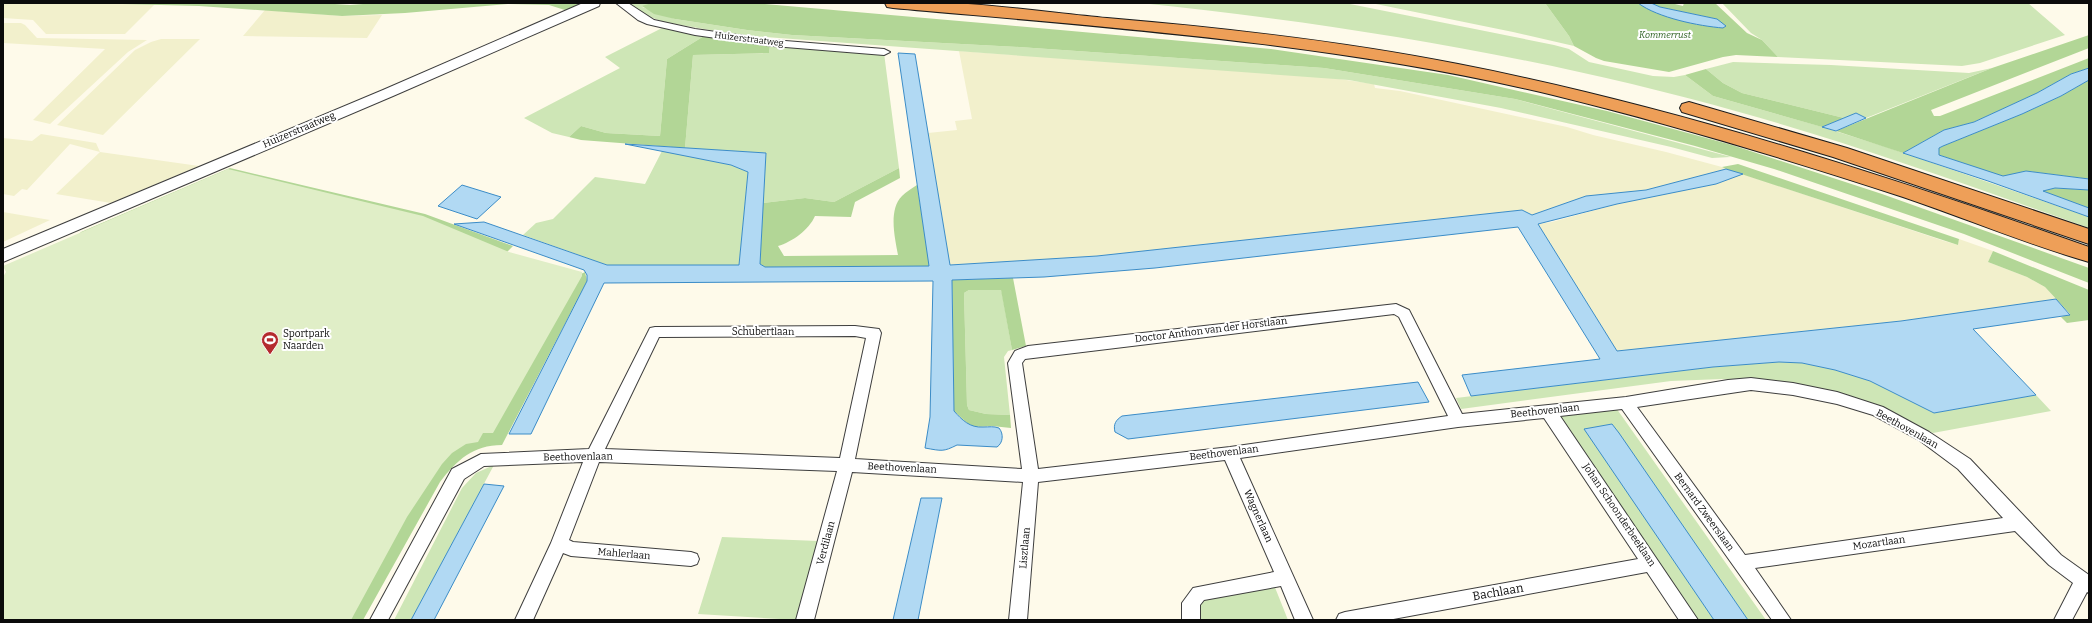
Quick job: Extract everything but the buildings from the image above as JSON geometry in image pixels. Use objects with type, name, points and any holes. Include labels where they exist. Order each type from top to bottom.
[{"type":"highway","points":[[893,3],[1198,30],[1288,41],[1385,55],[1546,87],[1672,118],[1839,168],[2089,255]]},
{"type":"highway","points":[[1047,3],[1207,18],[1356,37],[1550,74],[1756,126],[1917,177],[2089,238]]},
{"type":"street","name":"Huizerstraatweg","points":[[3,256],[388,93],[594,3]]},
{"type":"street","name":"Huizerstraatweg","points":[[621,3],[651,22],[695,32],[773,43],[884,52]]},
{"type":"street","name":"Doctor Anthon van der Horstlaan","points":[[1031,476],[1015,363],[1020,355],[1028,352],[1396,309],[1404,314],[1458,421]]},
{"type":"street","name":"Schubertlaan","points":[[594,455],[655,332],[855,331],[874,333],[846,465]]},
{"type":"street","name":"Beethovenlaan","points":[[379,620],[458,474],[481,460],[594,455],[846,465],[1031,476],[1230,453],[1458,421],[1626,403],[1728,386],[1751,384],[1793,389],[1837,398],[1878,411],[1936,444],[1964,464],[2018,523],[2055,560],[2086,584]]},
{"type":"street","name":"Bernard Zweerslaan","points":[[1626,403],[1782,620]]},
{"type":"street","name":"Johan Schoonderbeeklaan","points":[[1548,411],[1689,620]]},
{"type":"street","name":"Wagnerlaan","points":[[1230,453],[1304,620]]},
{"type":"street","points":[[524,620],[559,543],[594,455]]},
{"type":"street","name":"Verdilaan","points":[[806,620],[846,465]]},
{"type":"street","name":"Lisztlaan","points":[[1018,620],[1031,476]]},
{"type":"street","name":"Mozartlaan","points":[[1740,563],[2018,523]]},
{"type":"street","name":"Mahlerlaan","points":[[559,543],[571,549],[692,559]]},
{"type":"street","name":"Bachlaan","points":[[1344,620],[1652,564]]},
{"type":"street","points":[[1191,620],[1191,603],[1199,593],[1285,578]]},
{"type":"street","points":[[2064,620],[2086,584]]},
{"type":"shaded area","points":[[3,3],[155,4],[125,34],[46,34],[33,20],[3,18]]},
{"type":"shaded area","points":[[265,10],[342,16],[382,15],[367,38],[243,36]]},
{"type":"shaded area","points":[[3,23],[21,23],[25,25],[37,38],[147,40],[128,52],[50,124],[33,120],[105,49],[3,43]]},
{"type":"shaded area","points":[[161,39],[200,39],[103,135],[57,125],[135,50]]},
{"type":"shaded area","points":[[959,51],[1325,77],[1374,84],[1375,88],[1400,91],[1567,127],[1726,169],[1646,190],[1586,196],[1532,215],[1522,210],[1097,256],[950,265],[928,133],[957,130],[955,121],[972,119]]},
{"type":"shaded area","points":[[41,134],[96,143],[100,152],[70,144],[27,190],[22,189],[14,196],[3,194],[3,138],[32,141]]},
{"type":"shaded area","points":[[100,152],[199,166],[111,203],[56,194]]},
{"type":"shaded area","points":[[1743,174],[1944,241],[1958,245],[1959,239],[1993,251],[1988,262],[2027,277],[2045,287],[2056,299],[1901,321],[1617,351],[1538,224],[1552,222],[1617,204],[1716,184]]},
{"type":"shaded area","points":[[3,212],[50,220],[3,242]]},
{"type":"green space","points":[[84,3],[320,3],[350,5],[376,3],[587,3],[568,11],[549,5],[508,4],[405,13],[342,16],[199,6]]},
{"type":"green space","points":[[626,3],[651,3],[642,7],[675,19],[792,35],[1019,47],[1324,68],[1515,99],[1731,157],[1712,158],[1671,147],[1501,108],[1349,80],[738,35],[664,22],[647,16]]},
{"type":"green space","points":[[651,3],[754,3],[1271,49],[1448,75],[1607,111],[1732,145],[1882,194],[2089,268],[2089,283],[1964,234],[1774,169],[1695,146],[1515,99],[1324,68],[1019,47],[792,35],[747,30],[675,19],[654,14],[642,6]]},
{"type":"green space","points":[[1140,3],[1345,3],[1554,45],[1569,49],[1589,62],[1653,76],[1674,77],[1685,75],[1713,96],[1886,147],[2089,217],[2089,228],[1827,138],[1665,92],[1517,59],[1367,32],[1216,11]]},
{"type":"green space","points":[[1371,3],[1545,3],[1569,36],[1574,46],[1513,32]]},
{"type":"green space","name":"Kommerrust","points":[[1545,3],[1638,3],[1658,13],[1695,24],[1723,28],[1717,19],[1660,7],[1651,3],[1671,3],[1683,6],[1684,3],[1715,3],[1747,33],[1762,40],[1778,57],[1736,55],[1723,57],[1669,72],[1604,61],[1574,46],[1569,36]]},
{"type":"green space","points":[[1722,3],[2028,3],[2065,35],[1980,63],[1962,66],[1778,57],[1762,40],[1751,33]]},
{"type":"green space","points":[[662,28],[704,36],[667,59],[660,136],[606,133],[581,126],[569,137],[552,133],[524,118],[620,68],[605,57]]},
{"type":"green space","points":[[2089,35],[2089,48],[1931,110],[1934,116],[1940,116],[2089,58],[2089,68],[2071,74],[2037,93],[1974,122],[1944,130],[1903,153],[1836,131],[1992,68]]},
{"type":"green space","points":[[704,36],[770,45],[769,53],[693,55],[685,148],[581,140],[569,137],[581,126],[606,133],[660,136],[667,59]]},
{"type":"green space","points":[[770,45],[884,53],[899,168],[834,202],[805,198],[763,203],[766,153],[685,148],[693,55],[769,53]]},
{"type":"green space","points":[[1733,62],[1831,65],[1969,73],[1992,68],[1866,118],[1856,113],[1844,118],[1742,93],[1723,83],[1706,69]]},
{"type":"green space","points":[[1706,69],[1723,83],[1742,93],[1844,118],[1822,127],[1713,96],[1685,75]]},
{"type":"green space","points":[[2089,80],[2089,179],[2026,171],[2004,177],[1939,155],[1939,148],[1943,146],[2022,114],[2061,96]]},
{"type":"green space","points":[[662,151],[731,165],[748,172],[739,265],[607,265],[523,235],[536,223],[553,219],[595,177],[645,184]]},
{"type":"green space","points":[[1738,164],[1959,239],[1958,245],[1722,167]]},
{"type":"green space","points":[[230,168],[425,214],[513,246],[507,252],[75,239],[81,232]]},
{"type":"green space","points":[[899,168],[900,178],[855,202],[851,217],[815,216],[809,226],[800,235],[789,242],[778,246],[784,256],[898,255],[895,241],[895,209],[902,196],[917,185],[930,266],[765,267],[760,264],[763,203],[805,198],[834,202]]},
{"type":"green space","name":"Sportpark Naarden","points":[[228,169],[423,216],[509,252],[582,272],[582,276],[493,433],[483,433],[478,442],[466,444],[452,453],[442,464],[407,517],[351,620],[3,620],[3,277],[6,272],[3,266]]},
{"type":"green space","points":[[2055,188],[2089,190],[2089,208],[2042,191]]},
{"type":"green space","points":[[1993,251],[2089,290],[2089,320],[2067,323],[2061,317],[2070,314],[2045,287],[2027,277],[1988,262]]},
{"type":"green space","points":[[585,272],[587,281],[502,445],[482,448],[474,451],[466,455],[453,467],[440,482],[363,620],[344,620],[414,496],[579,275]]},
{"type":"green space","points":[[1013,278],[1026,346],[1012,350],[1001,290],[969,290],[964,293],[967,405],[969,410],[986,414],[1010,415],[1011,428],[992,426],[974,427],[968,424],[954,411],[952,280]]},
{"type":"green space","points":[[969,290],[1001,290],[1002,293],[1012,350],[1008,351],[1004,357],[1010,415],[986,414],[969,410],[967,405],[964,293]]},
{"type":"green space","points":[[1779,362],[1802,363],[1835,370],[1870,381],[1934,413],[2036,395],[2051,411],[1933,433],[1883,410],[1769,382],[1722,379],[1671,381],[1461,409],[1456,398],[1713,367]]},
{"type":"green space","points":[[1614,405],[1766,620],[1748,620],[1612,424],[1585,429],[1714,620],[1696,620],[1559,415]]},
{"type":"green space","points":[[494,465],[411,620],[394,620],[462,488],[476,473]]},
{"type":"green space","points":[[722,537],[818,541],[797,620],[698,614]]},
{"type":"green space","points":[[1274,585],[1288,620],[1198,620],[1200,600]]},
{"type":"water","points":[[1638,3],[1651,3],[1660,7],[1717,19],[1726,26],[1723,28],[1713,27],[1667,17]]},
{"type":"water","points":[[898,53],[915,54],[950,265],[1097,256],[1522,210],[1532,215],[1586,196],[1646,190],[1726,169],[1743,174],[1716,184],[1617,204],[1538,224],[1617,351],[1901,321],[2056,299],[2070,315],[1973,329],[2036,395],[1934,413],[1870,381],[1835,370],[1802,363],[1779,362],[1713,367],[1471,396],[1462,375],[1600,359],[1518,227],[1155,268],[1044,277],[952,280],[954,411],[970,425],[999,428],[1002,433],[1002,438],[1001,443],[997,447],[957,445],[945,450],[939,450],[925,448],[930,417],[933,281],[604,283],[531,434],[509,434],[587,281],[587,275],[584,270],[454,224],[484,222],[607,265],[739,265],[748,172],[731,165],[625,144],[766,153],[760,264],[765,267],[929,266]]},
{"type":"water","points":[[2089,68],[2089,80],[2061,96],[2022,114],[1939,148],[1939,155],[2003,176],[2026,171],[2089,179],[2089,190],[2055,188],[2043,191],[2089,208],[2089,217],[1903,153],[1944,130],[1974,122],[2037,93],[2071,74]]},
{"type":"water","points":[[1856,113],[1866,118],[1836,131],[1822,127]]},
{"type":"water","points":[[462,185],[501,197],[477,219],[438,206]]},
{"type":"water","points":[[1418,382],[1429,402],[1128,439],[1115,432],[1114,429],[1116,422],[1122,416]]},
{"type":"water","points":[[1612,424],[1748,620],[1714,620],[1584,429]]},
{"type":"water","points":[[484,484],[504,486],[434,620],[411,620]]},
{"type":"water","points":[[921,498],[942,498],[918,620],[893,620]]},
{"type":"place","name":"Sportpark Naarden","points":[[270,355]]}]
